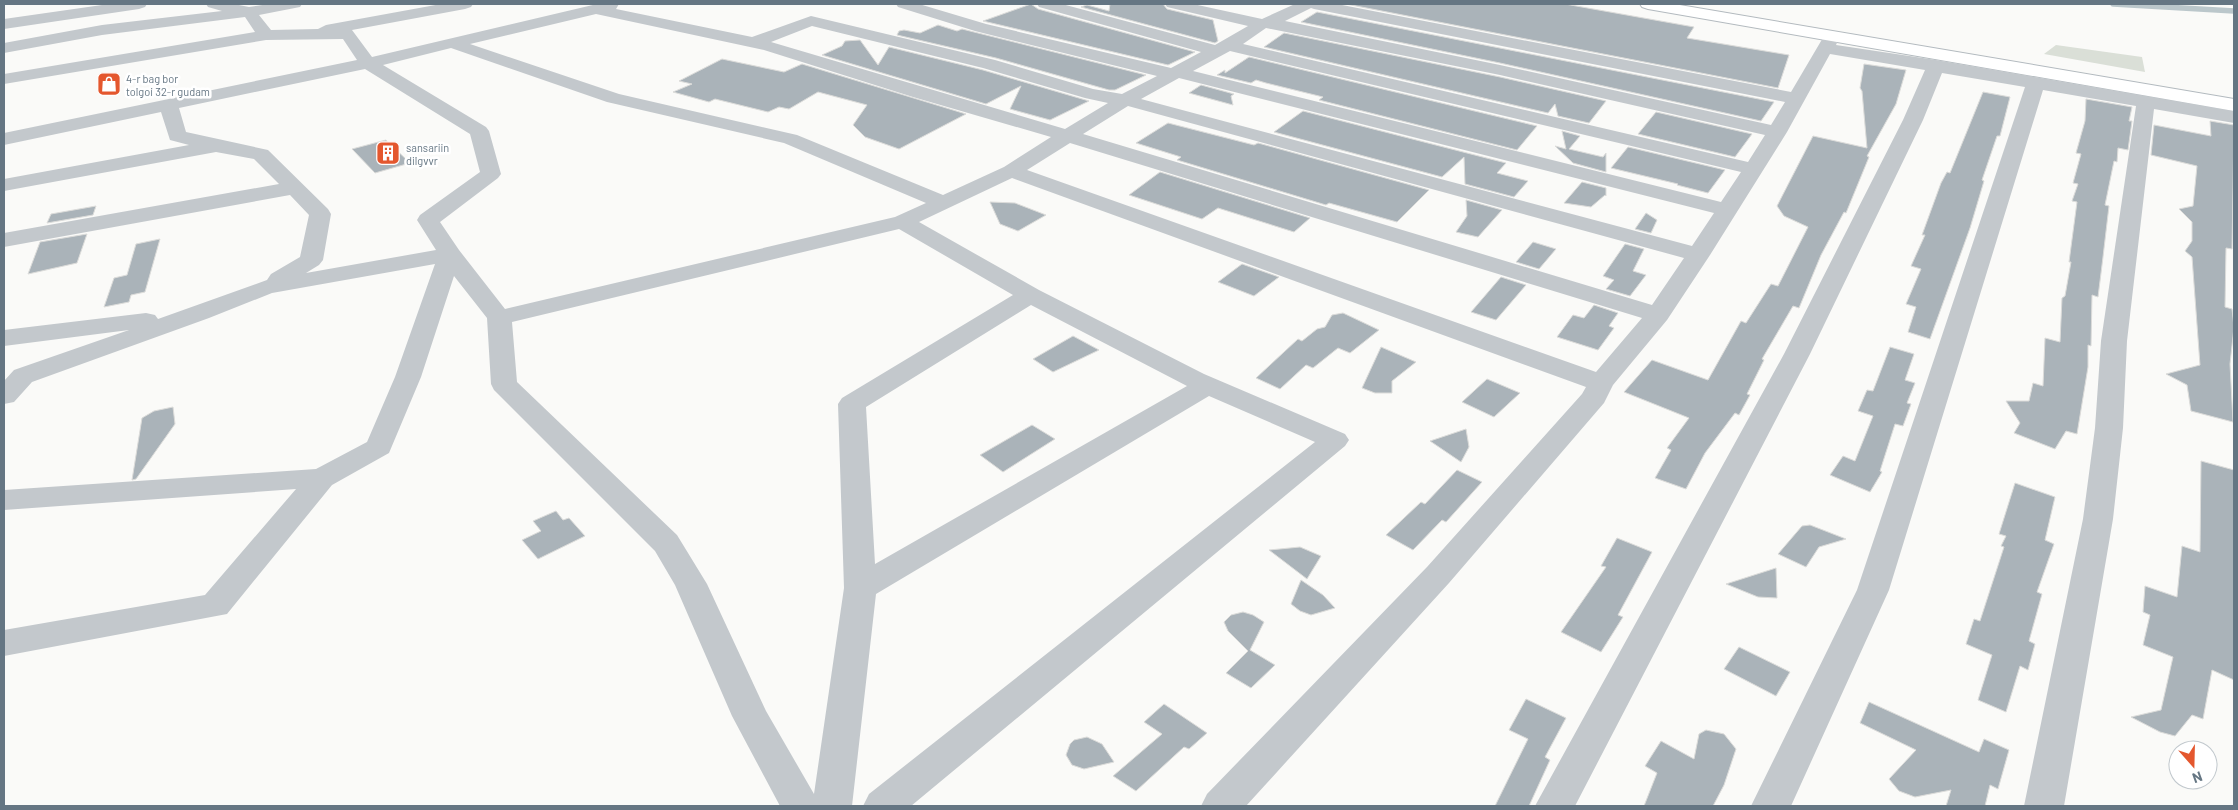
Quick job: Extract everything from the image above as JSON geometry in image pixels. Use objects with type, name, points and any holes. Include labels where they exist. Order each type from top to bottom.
[{"type":"street","points":[[4,24],[139,4]]},
{"type":"street","points":[[214,4],[249,12],[266,35]]},
{"type":"street","points":[[4,48],[102,30],[249,12],[294,4]]},
{"type":"street","points":[[305,34],[465,4]]},
{"type":"street","points":[[4,140],[368,63],[616,4]]},
{"type":"street","points":[[904,4],[981,28],[1068,50],[1175,73],[1726,210]]},
{"type":"street","points":[[1045,4],[1222,48],[1753,169]]},
{"type":"street","points":[[1174,4],[1500,70],[1777,132]]},
{"type":"street","points":[[499,318],[902,222],[1011,171],[1125,100],[1307,4],[1797,99]]},
{"type":"street","points":[[1648,4],[1936,65],[2234,117]]},
{"type":"street","points":[[596,9],[664,25],[755,42],[974,110],[1068,136],[1658,315]]},
{"type":"street","points":[[755,42],[811,22],[834,25],[989,64],[1091,94],[1125,100],[1698,255]]},
{"type":"street","points":[[4,79],[266,35],[348,34],[368,63],[479,131],[491,174],[428,220],[450,254],[499,318],[504,384],[666,544],[691,584],[750,716],[800,806]]},
{"type":"street","points":[[1221,806],[1438,575],[1594,397],[1601,383],[1658,315],[1698,255],[1777,132],[1829,42]]},
{"type":"street","points":[[1829,42],[2234,105]]},
{"type":"street","points":[[452,43],[614,98],[790,139],[945,203]]},
{"type":"street","points":[[1555,806],[1797,354],[1913,120],[1936,65]]},
{"type":"street","points":[[1771,806],[1873,590],[2036,82]]},
{"type":"street","points":[[2044,806],[2098,519],[2109,428],[2114,341],[2146,101]]},
{"type":"street","points":[[4,396],[23,376],[200,313],[266,287],[311,260],[320,214],[261,154],[216,146],[177,136],[168,104]]},
{"type":"street","points":[[4,186],[216,146]]},
{"type":"street","points":[[1011,171],[1601,383]]},
{"type":"street","points":[[4,240],[295,188]]},
{"type":"street","points":[[884,806],[1336,440],[1208,385],[1030,295],[902,222]]},
{"type":"street","points":[[266,287],[450,254]]},
{"type":"street","points":[[4,643],[215,605],[322,478],[379,447],[408,377],[450,254]]},
{"type":"street","points":[[832,806],[860,588],[852,404],[1030,295]]},
{"type":"street","points":[[4,338],[200,313]]},
{"type":"street","points":[[860,588],[1208,385]]},
{"type":"street","points":[[4,500],[322,478]]},
{"type":"shaded area","points":[[2056,45],[2142,57],[2145,72],[2044,54]]},
{"type":"building","points":[[1031,4],[1038,9],[1195,52],[1168,65],[983,21]]},
{"type":"building","points":[[1110,4],[1163,4],[1167,9],[1213,20],[1218,41],[1215,43],[1081,7],[1087,5],[1109,11]]},
{"type":"building","points":[[1346,4],[1565,4],[1694,27],[1687,38],[1789,55],[1778,88]]},
{"type":"building","points":[[1317,12],[1774,102],[1761,121],[1500,63],[1301,22]]},
{"type":"building","points":[[938,25],[957,31],[962,29],[1146,75],[1115,90],[1109,90],[996,58],[897,35],[899,31],[904,30],[920,33]]},
{"type":"building","points":[[1284,33],[1500,77],[1606,101],[1589,123],[1558,116],[1555,104],[1548,113],[1264,47]]},
{"type":"building","points":[[860,40],[878,65],[889,47],[983,70],[1089,101],[1050,120],[1010,109],[1021,86],[986,104],[822,55],[842,46],[845,41]]},
{"type":"building","points":[[1249,57],[1537,126],[1517,150],[1319,100],[1323,97],[1256,80],[1251,83],[1217,75],[1225,70],[1225,73]]},
{"type":"building","points":[[722,59],[784,72],[802,64],[966,114],[899,149],[865,137],[853,125],[867,105],[818,92],[789,109],[779,107],[768,112],[715,99],[709,102],[673,92],[692,84],[679,81]]},
{"type":"building","points":[[1864,64],[1906,70],[1896,104],[1867,156],[1869,157],[1846,213],[1844,212],[1821,255],[1799,308],[1793,306],[1762,359],[1764,360],[1747,394],[1750,395],[1739,415],[1735,413],[1705,453],[1686,489],[1655,478],[1671,450],[1667,448],[1689,418],[1624,392],[1652,360],[1708,380],[1741,321],[1746,323],[1771,284],[1778,286],[1808,227],[1784,216],[1777,206],[1813,136],[1867,148],[1862,91],[1860,88]]},
{"type":"building","points":[[1201,85],[1234,94],[1231,96],[1233,105],[1189,93]]},
{"type":"building","points":[[1983,92],[2010,97],[2000,136],[1997,136],[1982,180],[1984,181],[1970,228],[1930,339],[1908,332],[1916,307],[1906,304],[1921,269],[1911,266],[1925,235],[1922,235],[1941,183],[1947,172],[1950,173]]},
{"type":"building","points":[[2086,99],[2132,107],[2129,121],[2132,121],[2128,150],[2118,148],[2117,162],[2114,161],[2105,205],[2109,206],[2103,257],[2098,297],[2092,295],[2091,346],[2088,345],[2088,367],[2077,434],[2066,431],[2055,449],[2014,433],[2020,423],[2006,401],[2029,401],[2033,383],[2043,386],[2045,338],[2060,342],[2062,298],[2065,296],[2071,262],[2069,262],[2077,202],[2072,201],[2078,184],[2073,183],[2081,154],[2076,153],[2085,121]]},
{"type":"building","points":[[1303,111],[1506,163],[1497,173],[1528,181],[1514,197],[1465,184],[1464,157],[1442,177],[1274,132]]},
{"type":"building","points":[[1656,112],[1752,134],[1735,157],[1638,134]]},
{"type":"building","points":[[2210,121],[2234,125],[2232,249],[2226,248],[2225,307],[2232,309],[2234,327],[2230,364],[2233,422],[2191,411],[2187,385],[2166,374],[2200,365],[2192,257],[2185,251],[2192,241],[2192,222],[2179,209],[2193,206],[2197,166],[2151,155],[2154,125],[2211,136]]},
{"type":"building","points":[[1168,123],[1254,145],[1258,143],[1429,190],[1397,222],[1329,203],[1326,205],[1177,160],[1181,157],[1136,143]]},
{"type":"building","points":[[1562,131],[1580,136],[1569,149],[1603,157],[1606,153],[1606,172],[1573,163],[1555,146],[1566,149]]},
{"type":"building","points":[[386,140],[410,163],[375,173],[352,149]]},
{"type":"building","points":[[1628,147],[1725,170],[1708,193],[1611,168]]},
{"type":"building","points":[[1160,172],[1310,218],[1294,232],[1218,208],[1202,219],[1129,195]]},
{"type":"building","points":[[1582,182],[1606,188],[1606,196],[1591,207],[1564,203]]},
{"type":"building","points":[[1466,200],[1502,210],[1478,237],[1456,232],[1467,216]]},
{"type":"building","points":[[990,202],[1015,203],[1046,215],[1018,231],[1000,224]]},
{"type":"building","points":[[96,206],[93,215],[47,223],[51,214]]},
{"type":"building","points":[[1646,213],[1657,220],[1651,233],[1635,229]]},
{"type":"building","points":[[87,234],[77,263],[28,274],[40,242]]},
{"type":"building","points":[[160,239],[145,292],[131,295],[129,302],[104,307],[114,278],[127,275],[136,244]]},
{"type":"building","points":[[1533,242],[1556,249],[1539,269],[1516,262]]},
{"type":"building","points":[[1625,244],[1644,249],[1633,271],[1646,275],[1630,296],[1606,289],[1614,280],[1603,276]]},
{"type":"building","points":[[1242,264],[1279,277],[1254,296],[1218,282]]},
{"type":"building","points":[[1501,277],[1526,285],[1496,320],[1471,312]]},
{"type":"building","points":[[1594,305],[1618,313],[1609,326],[1614,328],[1598,350],[1557,337],[1573,315],[1584,318]]},
{"type":"building","points":[[1343,313],[1379,330],[1350,353],[1338,348],[1313,368],[1306,365],[1280,389],[1256,378],[1298,339],[1302,341],[1317,329],[1325,327],[1332,315]]},
{"type":"building","points":[[1073,336],[1099,350],[1053,372],[1033,359]]},
{"type":"building","points":[[1381,347],[1416,362],[1392,381],[1392,393],[1375,393],[1362,388]]},
{"type":"building","points":[[1890,347],[1914,354],[1905,380],[1915,383],[1907,403],[1911,404],[1903,426],[1895,424],[1880,471],[1882,472],[1870,492],[1830,475],[1843,456],[1855,461],[1873,416],[1858,411],[1867,390],[1873,391]]},
{"type":"building","points":[[1487,379],[1520,393],[1494,417],[1462,402]]},
{"type":"building","points":[[173,407],[175,424],[136,479],[132,480],[142,418],[154,411]]},
{"type":"building","points":[[1032,425],[1055,439],[1003,472],[980,455]]},
{"type":"building","points":[[1466,429],[1469,447],[1461,462],[1430,441]]},
{"type":"building","points":[[2201,461],[2234,470],[2234,680],[2212,670],[2203,719],[2192,715],[2175,736],[2160,732],[2131,717],[2161,710],[2173,657],[2143,645],[2150,615],[2143,612],[2145,586],[2177,597],[2182,546],[2200,552]]},
{"type":"building","points":[[1457,470],[1482,482],[1446,522],[1442,520],[1413,550],[1386,535],[1421,502],[1425,504]]},
{"type":"building","points":[[2015,483],[2055,497],[2045,540],[2054,544],[2037,592],[2042,594],[2029,641],[2035,644],[2028,670],[2020,666],[2006,712],[1978,700],[1992,655],[1966,644],[1974,619],[1980,621],[2004,547],[2001,546],[2006,536],[1999,534]]},
{"type":"building","points":[[556,511],[563,520],[569,518],[585,536],[538,559],[522,540],[541,531],[533,521]]},
{"type":"building","points":[[1810,525],[1846,539],[1819,547],[1806,567],[1778,554],[1802,526]]},
{"type":"building","points":[[1617,538],[1652,552],[1618,615],[1623,617],[1601,652],[1561,632],[1606,567],[1601,566]]},
{"type":"building","points":[[1300,547],[1321,556],[1307,579],[1269,550]]},
{"type":"building","points":[[1776,568],[1777,598],[1758,597],[1726,584]]},
{"type":"building","points":[[1301,580],[1323,595],[1335,608],[1311,615],[1300,611],[1291,604]]},
{"type":"building","points":[[1243,612],[1253,615],[1264,622],[1250,650],[1275,665],[1251,688],[1226,673],[1248,651],[1228,631],[1224,622],[1231,615]]},
{"type":"building","points":[[1739,647],[1790,672],[1776,696],[1724,669]]},
{"type":"building","points":[[1526,699],[1566,718],[1545,757],[1550,760],[1529,806],[1495,806],[1528,739],[1509,730]]},
{"type":"building","points":[[1869,702],[1979,752],[1984,739],[2009,750],[1998,789],[1990,785],[1985,806],[1946,806],[1951,790],[1915,797],[1899,791],[1889,779],[1916,750],[1860,723]]},
{"type":"building","points":[[1164,704],[1207,733],[1189,749],[1184,747],[1136,791],[1113,776],[1162,734],[1144,722]]},
{"type":"building","points":[[1706,730],[1724,734],[1736,749],[1724,785],[1713,806],[1644,806],[1657,773],[1645,766],[1661,741],[1694,759],[1699,734]]},
{"type":"building","points":[[1087,737],[1102,744],[1114,762],[1084,769],[1072,765],[1066,755],[1070,744],[1074,740]]},
{"type":"waterway","points":[[2113,4],[2234,11]]},
{"type":"place","name":"4-r bag bor tolgoi 32-r gudam","points":[[109,84]]},
{"type":"place","name":"sansariin dilgvvr","points":[[388,153]]}]
